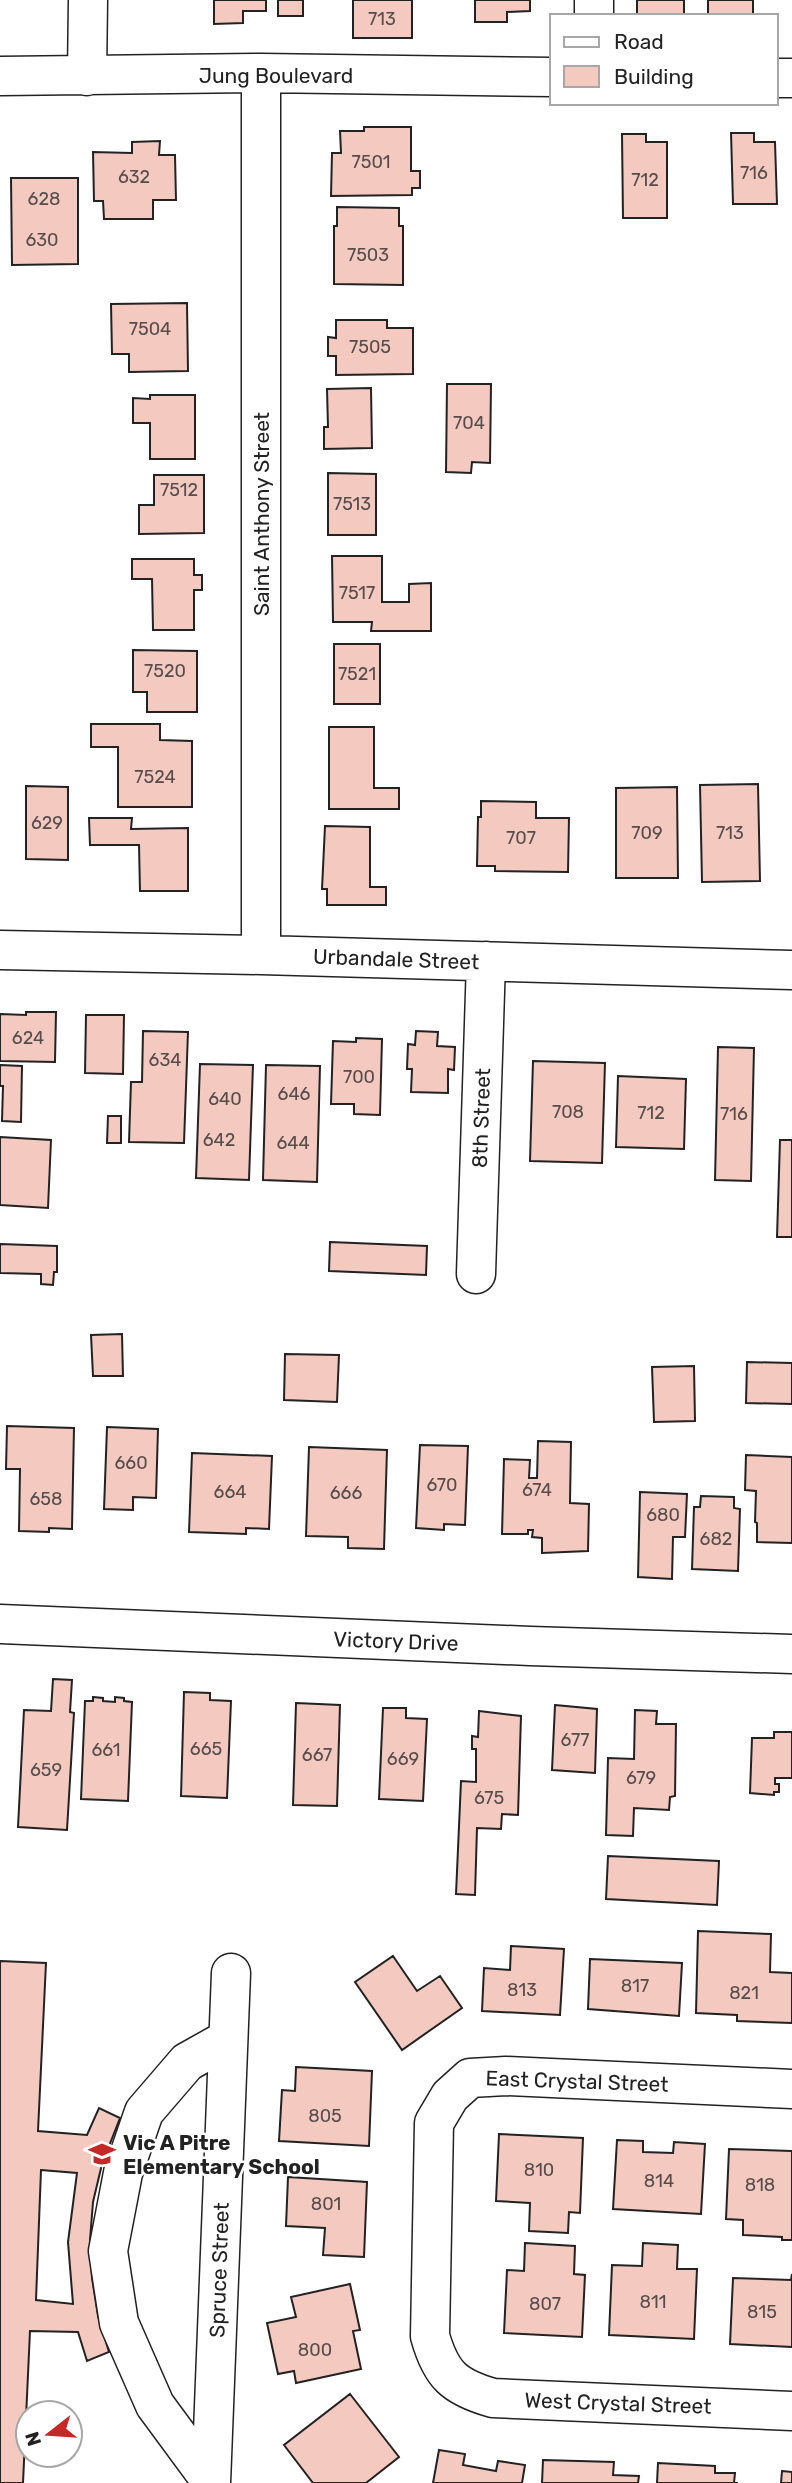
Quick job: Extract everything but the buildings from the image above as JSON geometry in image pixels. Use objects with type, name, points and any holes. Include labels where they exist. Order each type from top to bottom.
[{"type":"street","points":[[87,76],[88,0]]},
{"type":"street","name":"Jung Boulevard","points":[[0,76],[261,73],[550,77]]},
{"type":"street","name":"Saint Anthony Street","points":[[261,73],[261,955]]},
{"type":"street","name":"Urbandale Street","points":[[0,950],[792,970]]},
{"type":"street","name":"8th Street","points":[[476,1274],[486,961]]},
{"type":"street","name":"Victory Drive","points":[[0,1624],[792,1654]]},
{"type":"street","name":"Spruce Street","points":[[211,2482],[231,1973]]},
{"type":"street","points":[[211,2482],[155,2405],[119,2323],[108,2251],[123,2173],[144,2112],[187,2062],[228,2039]]},
{"type":"street","name":"East Crystal Street","points":[[450,2378],[437,2360],[430,2336],[434,2123],[450,2096],[470,2078],[506,2076],[792,2089]]},
{"type":"street","name":"West Crystal Street","points":[[450,2378],[468,2391],[493,2398],[792,2411]]},
{"type":"place","name":"Vic A Pitre Elementary School","points":[[102,2154]]}]
